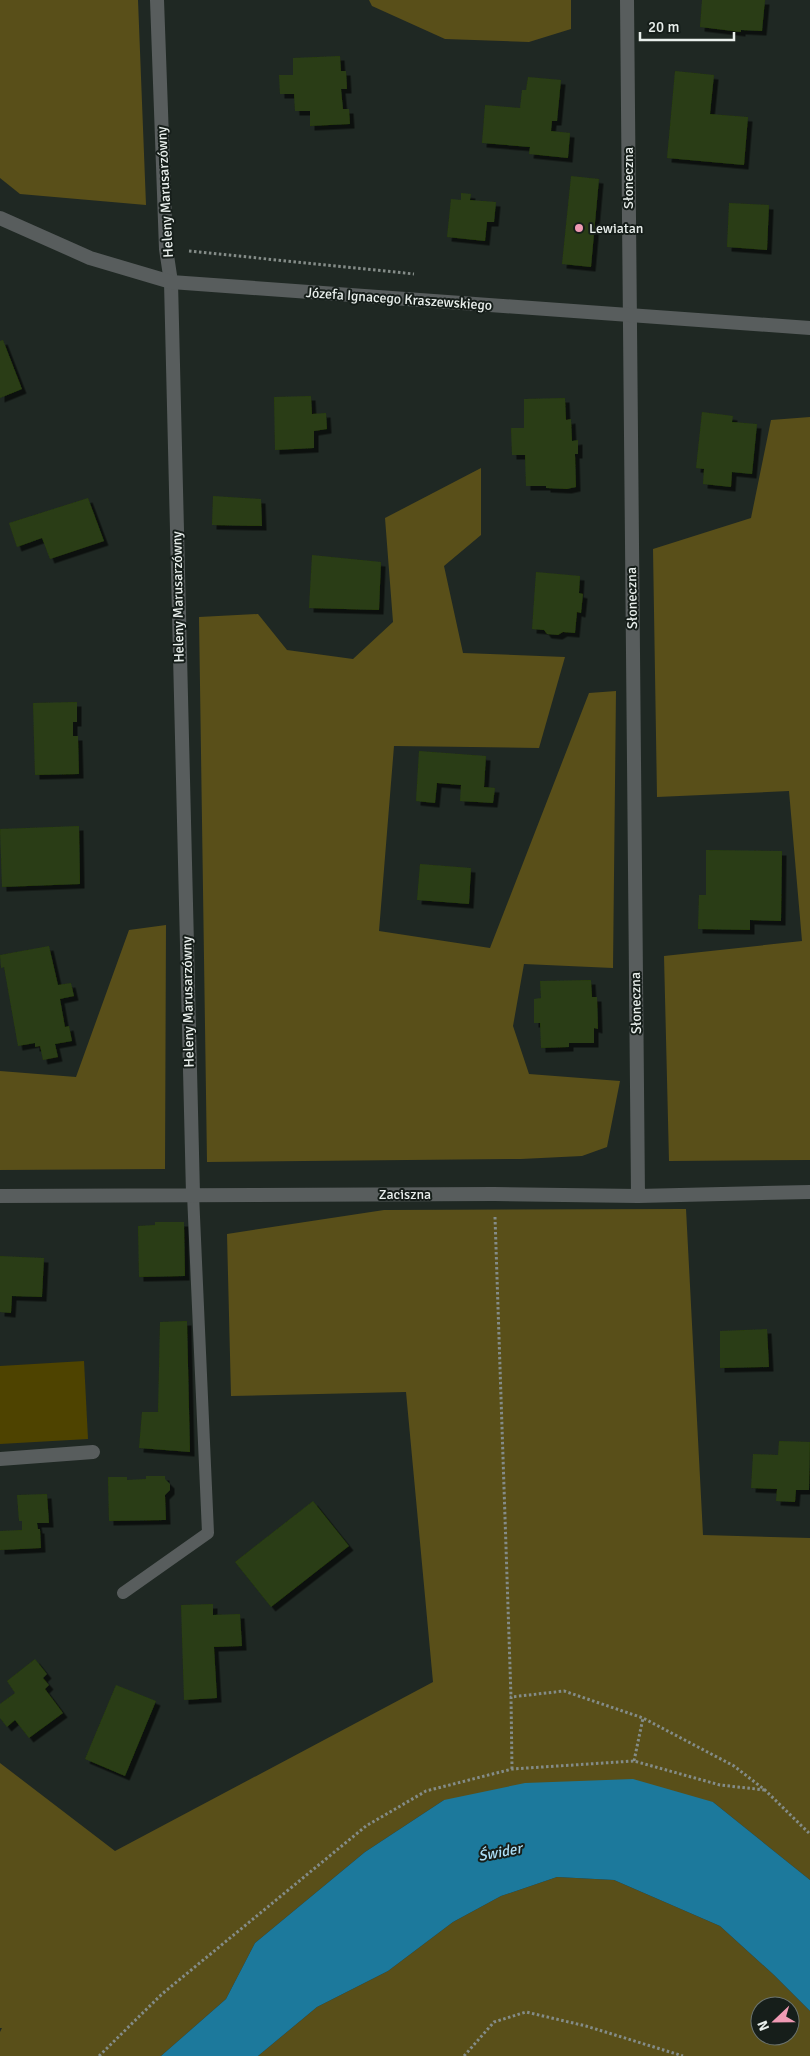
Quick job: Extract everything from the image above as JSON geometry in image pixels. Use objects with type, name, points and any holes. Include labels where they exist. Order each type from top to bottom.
[{"type":"street","name":"Heleny Marusarzówny","points":[[157,0],[166,249],[170,282],[193,1194]]},
{"type":"street","name":"Słoneczna","points":[[627,0],[638,1196]]},
{"type":"street","name":"Józefa Ignacego Kraszewskiego","points":[[0,218],[90,258],[170,282],[810,328]]},
{"type":"street","name":"Zaciszna","points":[[0,1196],[193,1194],[638,1196],[810,1192]]},
{"type":"street","points":[[0,1459],[93,1452]]},
{"type":"lane","points":[[123,1593],[208,1533],[193,1194]]},
{"type":"path","points":[[494,1194],[512,1769]]},
{"type":"path","points":[[511,1697],[564,1691],[643,1718],[734,1766],[765,1790],[810,1834]]},
{"type":"path","points":[[634,1761],[643,1718]]},
{"type":"path","points":[[99,2056],[162,1994],[366,1826],[426,1791],[512,1769],[634,1761],[720,1785],[765,1790]]},
{"type":"path","points":[[464,2056],[494,2022],[526,2012],[586,2026],[683,2056]]},
{"type":"shaded area","points":[[0,0],[138,0],[146,205],[20,194],[0,178]]},
{"type":"shaded area","points":[[369,0],[571,0],[571,29],[529,42],[445,39],[372,6]]},
{"type":"shaded area","points":[[810,417],[810,1160],[669,1161],[664,956],[802,941],[789,791],[657,797],[653,549],[751,518],[771,420]]},
{"type":"shaded area","points":[[481,468],[481,535],[444,566],[463,653],[565,657],[539,748],[394,746],[379,931],[490,948],[589,693],[616,691],[613,968],[524,964],[513,1026],[529,1074],[620,1081],[607,1147],[582,1156],[521,1159],[207,1162],[199,617],[258,614],[287,650],[353,659],[393,622],[385,518]]},
{"type":"shaded area","points":[[166,925],[165,1169],[0,1170],[0,1071],[76,1077],[129,930]]},
{"type":"shaded area","points":[[686,1209],[703,1535],[810,1538],[810,1880],[713,1802],[444,1800],[365,1852],[255,1943],[226,1999],[161,2056],[0,2056],[0,2032],[2,2028],[0,2028],[0,1763],[115,1851],[433,1682],[406,1392],[231,1396],[227,1234],[384,1210]]},
{"type":"shaded area","points":[[84,1361],[88,1439],[0,1444],[0,1366]]},
{"type":"shaded area","points":[[557,1877],[614,1880],[720,1926],[795,1996],[750,1996],[750,2046],[800,2046],[800,2001],[810,2011],[810,2056],[258,2056],[317,2007],[388,1971],[453,1922],[501,1896]]},
{"type":"water","name":"Świder","points":[[633,1779],[713,1802],[810,1880],[810,2011],[800,2001],[800,1996],[795,1996],[720,1926],[614,1880],[557,1877],[501,1896],[453,1922],[388,1971],[317,2007],[258,2056],[161,2056],[226,1999],[255,1943],[365,1852],[444,1800],[525,1783]]},
{"type":"building","points":[[702,0],[765,0],[762,31],[741,30],[741,32],[700,27]]},
{"type":"building","points":[[340,56],[341,71],[346,71],[347,89],[341,89],[343,109],[349,109],[350,124],[310,126],[310,111],[295,111],[294,94],[280,94],[279,75],[293,75],[293,58]]},
{"type":"building","points":[[675,71],[714,75],[710,114],[748,117],[744,165],[667,158]]},
{"type":"building","points":[[528,77],[561,80],[557,121],[552,121],[551,131],[570,133],[568,158],[529,154],[530,147],[482,143],[485,105],[520,108],[522,90],[526,90]]},
{"type":"building","points":[[571,176],[599,179],[591,267],[562,264]]},
{"type":"building","points":[[461,193],[471,194],[470,200],[496,202],[494,222],[487,222],[485,241],[447,237],[451,199],[461,200]]},
{"type":"building","points":[[729,203],[769,205],[767,250],[727,247]]},
{"type":"building","points":[[3,340],[22,389],[0,398],[0,341]]},
{"type":"building","points":[[311,396],[312,414],[326,413],[327,429],[314,431],[314,448],[275,450],[274,397]]},
{"type":"building","points":[[565,398],[566,420],[571,419],[572,441],[578,440],[578,454],[575,454],[576,487],[567,489],[526,486],[525,455],[512,455],[511,428],[524,428],[524,399]]},
{"type":"building","points":[[702,412],[733,416],[732,422],[757,424],[752,474],[732,472],[731,487],[703,484],[704,469],[696,468]]},
{"type":"building","points":[[213,496],[261,499],[262,526],[212,525]]},
{"type":"building","points":[[88,498],[104,541],[50,559],[42,538],[17,547],[9,523]]},
{"type":"building","points":[[312,555],[381,562],[379,610],[309,608]]},
{"type":"building","points":[[536,572],[580,576],[579,593],[583,594],[581,613],[577,612],[575,633],[547,634],[544,630],[532,629]]},
{"type":"building","points":[[77,702],[77,722],[73,722],[73,736],[78,736],[79,774],[35,775],[33,703]]},
{"type":"building","points":[[419,751],[486,756],[484,787],[495,788],[493,803],[460,801],[461,785],[437,783],[435,803],[416,801]]},
{"type":"building","points":[[79,826],[80,884],[2,887],[0,829]]},
{"type":"building","points":[[706,850],[782,851],[781,921],[750,920],[750,930],[698,929],[699,895],[706,895]]},
{"type":"building","points":[[420,864],[471,868],[469,904],[417,900]]},
{"type":"building","points":[[49,946],[58,985],[71,983],[74,996],[60,999],[65,1027],[69,1026],[72,1041],[55,1044],[58,1057],[43,1060],[40,1046],[35,1047],[35,1043],[18,1046],[4,967],[1,968],[0,955]]},
{"type":"building","points":[[591,980],[592,997],[597,997],[598,1029],[594,1028],[594,1043],[569,1043],[569,1047],[541,1048],[540,1023],[534,1023],[534,999],[541,998],[540,981]]},
{"type":"building","points":[[155,1222],[184,1222],[185,1276],[139,1277],[138,1226],[155,1225]]},
{"type":"building","points":[[0,1256],[44,1258],[42,1297],[12,1296],[11,1313],[0,1312]]},
{"type":"building","points":[[187,1321],[190,1452],[139,1448],[142,1412],[158,1412],[160,1322]]},
{"type":"building","points":[[767,1329],[769,1367],[720,1368],[720,1331]]},
{"type":"building","points":[[779,1441],[810,1442],[809,1490],[796,1490],[795,1502],[776,1501],[777,1489],[751,1488],[753,1454],[778,1455]]},
{"type":"building","points":[[146,1476],[165,1476],[165,1479],[170,1484],[170,1490],[165,1495],[166,1520],[109,1521],[108,1477],[127,1477],[127,1480],[146,1479]]},
{"type":"building","points":[[47,1494],[49,1523],[37,1523],[38,1529],[40,1529],[41,1548],[0,1550],[0,1531],[22,1530],[22,1521],[19,1521],[17,1495]]},
{"type":"building","points":[[313,1501],[349,1546],[271,1607],[235,1562]]},
{"type":"building","points":[[213,1604],[213,1615],[240,1614],[242,1646],[214,1647],[217,1698],[184,1700],[181,1605]]},
{"type":"building","points":[[35,1659],[47,1674],[43,1678],[49,1685],[45,1689],[63,1713],[29,1738],[15,1720],[7,1727],[0,1718],[0,1704],[15,1693],[7,1681]]},
{"type":"building","points":[[116,1685],[156,1701],[125,1776],[85,1759]]},
{"type":"place","name":"Lewiatan","points":[[579,228]]}]
